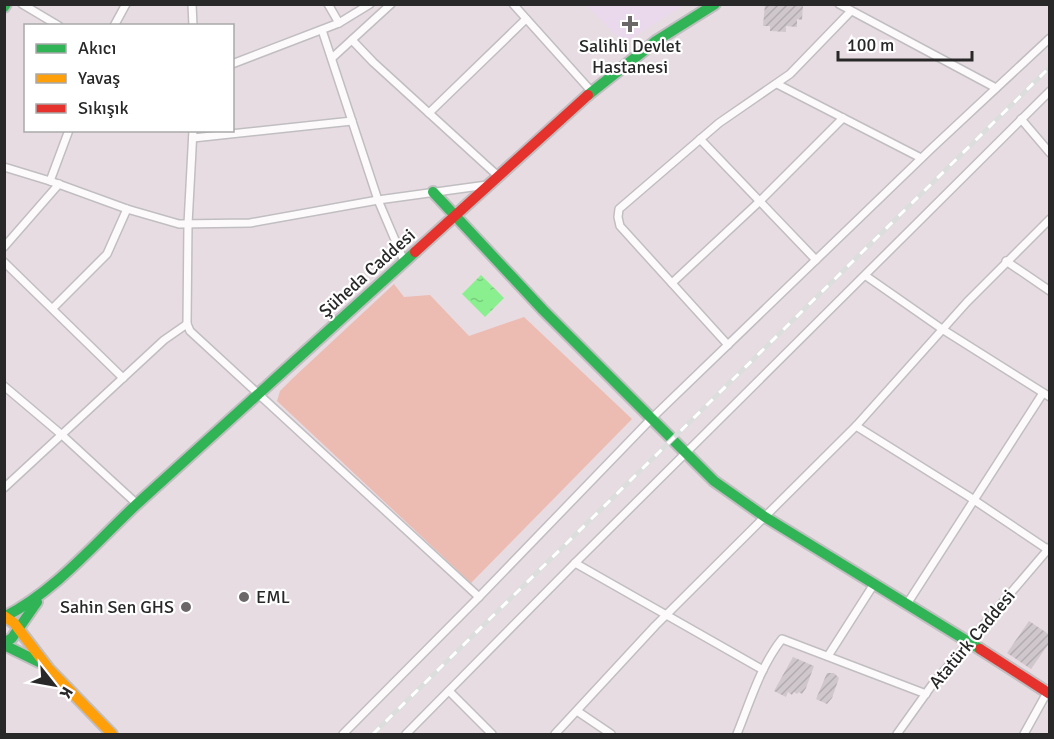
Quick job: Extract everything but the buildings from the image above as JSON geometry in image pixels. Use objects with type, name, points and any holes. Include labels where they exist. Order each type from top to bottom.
[{"type":"main road","name":"Şüheda Caddesi","points":[[55,582],[137,504],[592,92],[656,41],[715,4]]},
{"type":"main road","points":[[433,192],[456,214],[543,310],[714,481],[765,517],[1049,692]]},
{"type":"main road","points":[[55,582],[22,608],[5,617],[14,623],[49,669],[112,735]]},
{"type":"main road","points":[[49,669],[33,658],[4,644],[12,638],[32,608],[55,582]]},
{"type":"street","points":[[22,4],[56,24]]},
{"type":"street","points":[[115,24],[126,4]]},
{"type":"street","points":[[192,4],[193,24]]},
{"type":"street","points":[[328,4],[339,23]]},
{"type":"street","points":[[234,63],[339,23],[370,4]]},
{"type":"street","points":[[332,58],[391,4]]},
{"type":"street","points":[[513,4],[592,92]]},
{"type":"street","points":[[839,4],[996,88]]},
{"type":"street","points":[[728,345],[620,226],[619,209],[719,123],[790,74],[851,11]]},
{"type":"street","points":[[429,113],[526,19]]},
{"type":"street","points":[[322,30],[378,200],[404,261]]},
{"type":"street","points":[[343,735],[652,418],[921,158],[1050,38]]},
{"type":"street","points":[[352,40],[498,176]]},
{"type":"street","points":[[777,84],[921,158]]},
{"type":"street","points":[[406,735],[574,563],[866,276],[1050,91]]},
{"type":"street","points":[[672,284],[843,118]]},
{"type":"street","points":[[1020,119],[1050,153]]},
{"type":"street","points":[[234,131],[352,121]]},
{"type":"street","points":[[50,181],[68,132]]},
{"type":"street","points":[[217,132],[193,134],[187,324],[190,331],[479,597]]},
{"type":"street","points":[[700,139],[816,260]]},
{"type":"street","points":[[4,167],[127,209],[179,224],[250,223],[378,200],[487,185]]},
{"type":"street","points":[[4,247],[59,184]]},
{"type":"street","points":[[53,308],[107,254],[127,209]]},
{"type":"street","points":[[555,735],[665,616],[856,426],[942,329],[1006,261],[1050,219]]},
{"type":"street","points":[[1006,261],[1050,291]]},
{"type":"street","points":[[4,262],[123,378]]},
{"type":"street","points":[[866,276],[942,329],[1046,395],[906,604]]},
{"type":"street","points":[[4,488],[164,340],[187,324]]},
{"type":"street","points":[[4,386],[62,435],[137,504]]},
{"type":"street","points":[[856,426],[1049,549]]},
{"type":"street","name":"Atatürk Caddesi","points":[[897,735],[926,694],[1049,549]]},
{"type":"street","points":[[574,563],[763,670]]},
{"type":"street","points":[[828,657],[874,584]]},
{"type":"street","points":[[737,735],[763,670],[782,639],[926,694]]},
{"type":"street","points":[[449,691],[492,735]]},
{"type":"street","points":[[1024,735],[1049,692]]},
{"type":"street","points":[[577,711],[611,735]]},
{"type":"shaded area","name":"Salihli Devlet Hastanesi","points":[[586,5],[684,5],[624,43]]},
{"type":"shaded area","points":[[394,284],[404,297],[430,295],[469,336],[524,317],[632,419],[471,583],[277,401],[280,391],[292,379]]},
{"type":"water","points":[[481,275],[504,298],[485,317],[462,294]]},
{"type":"railway","points":[[373,734],[1050,67]]},
{"type":"traffic: fast","points":[[588,95],[656,41],[715,4]]},
{"type":"traffic: fast","points":[[433,192],[543,310],[714,481],[765,517],[980,649]]},
{"type":"traffic: fast","points":[[4,617],[41,594],[75,565],[138,503],[415,252]]},
{"type":"traffic: fast","points":[[4,643],[12,638],[37,602]]},
{"type":"traffic: fast","points":[[4,645],[39,662]]},
{"type":"traffic: slow","points":[[4,616],[14,623],[49,669],[112,734]]},
{"type":"traffic: jam","points":[[415,252],[588,95]]},
{"type":"traffic: jam","points":[[980,649],[1050,694]]},
{"type":"place","name":"Salihli Devlet Hastanesi","points":[[630,24]]},
{"type":"place","name":"EML","points":[[244,597]]},
{"type":"place","name":"Sahin Sen GHS","points":[[186,607]]}]
